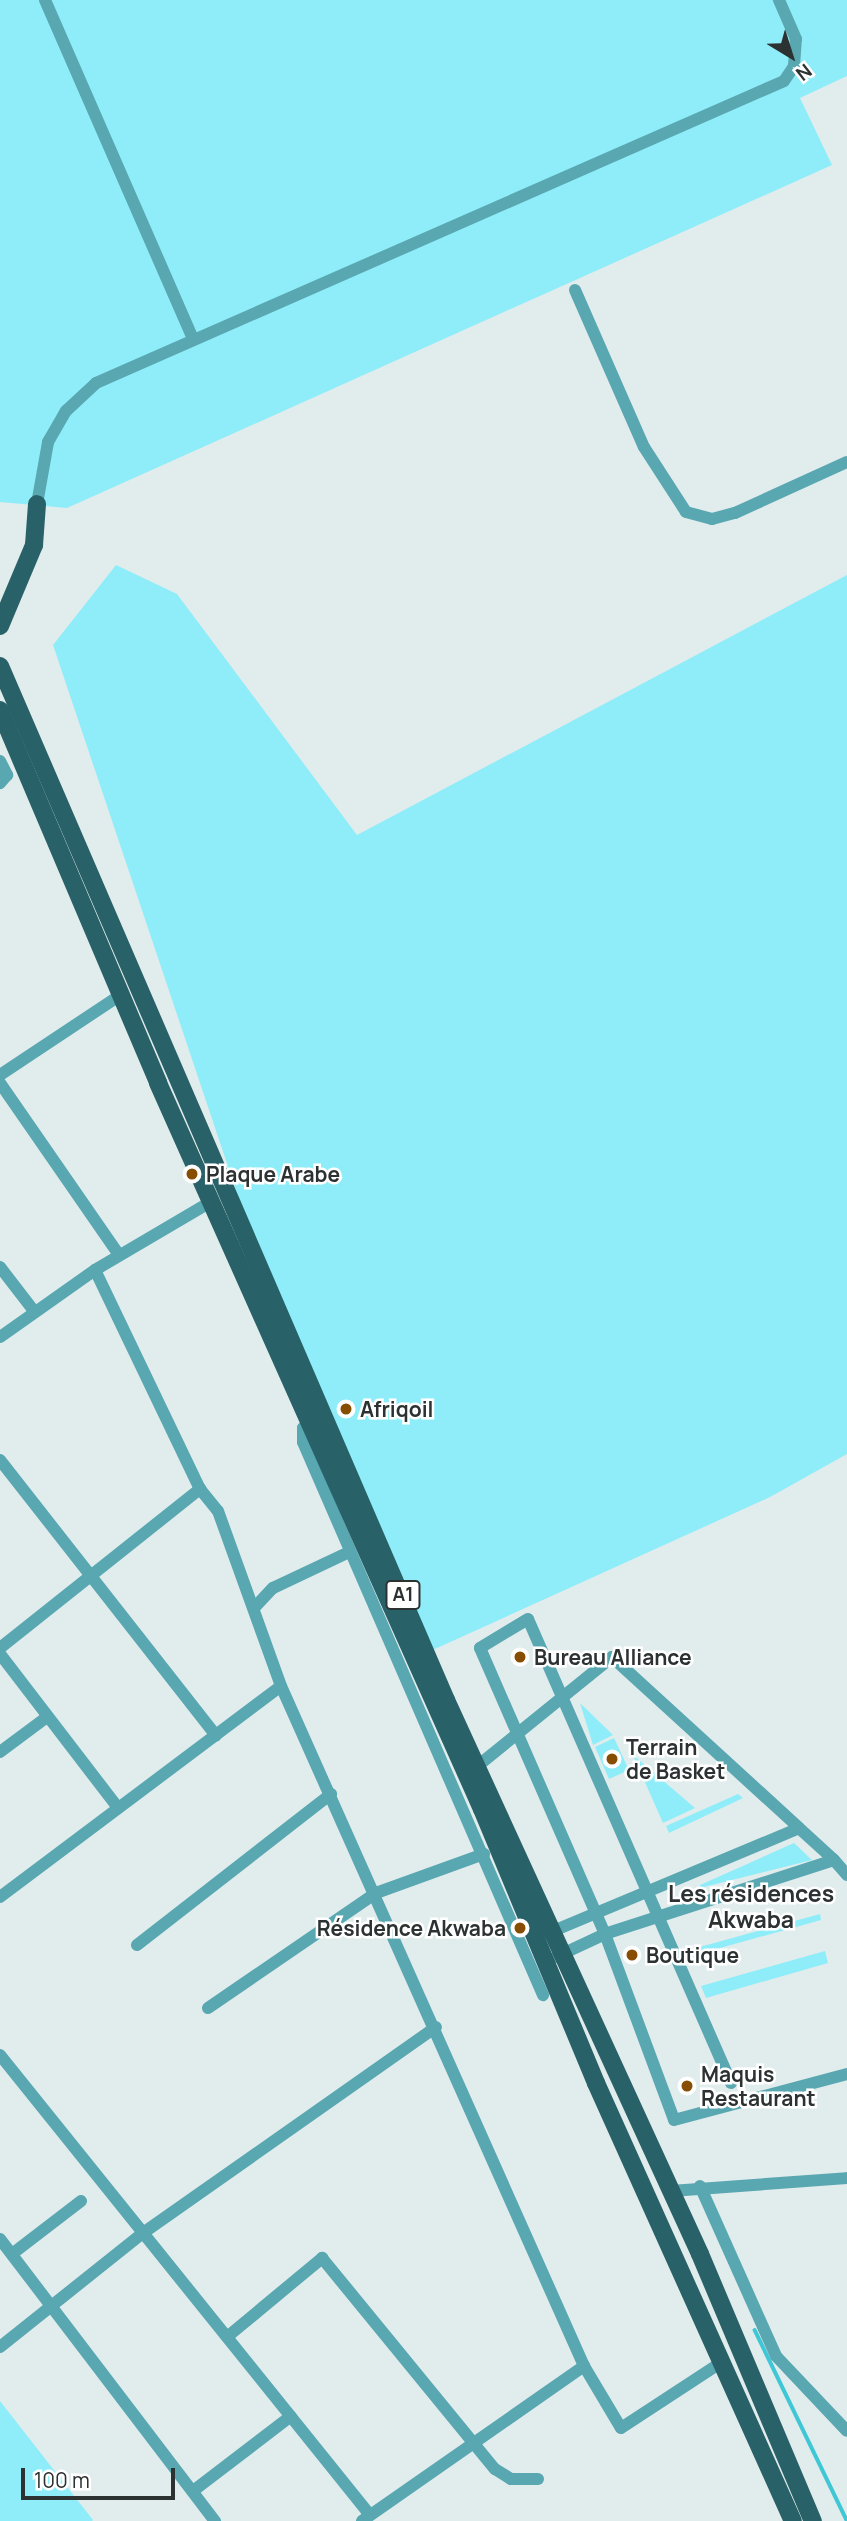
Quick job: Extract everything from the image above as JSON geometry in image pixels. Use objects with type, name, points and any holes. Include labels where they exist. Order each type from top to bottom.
[{"type":"main road","points":[[0,626],[34,545],[37,503]]},
{"type":"main road","name":"A1","points":[[0,666],[480,1765],[671,2191],[813,2521]]},
{"type":"main road","name":"A1","points":[[2,722],[212,1201],[312,1420],[543,1963],[793,2521]]},
{"type":"street","points":[[45,0],[193,339]]},
{"type":"street","points":[[37,503],[48,442],[73,404],[96,383],[784,81],[794,66],[796,38],[779,0]]},
{"type":"street","points":[[575,290],[644,447],[686,512],[712,519],[735,513],[847,462]]},
{"type":"street","points":[[0,761],[6,775],[0,783]]},
{"type":"street","points":[[0,1075],[122,994]]},
{"type":"street","points":[[0,1083],[119,1255]]},
{"type":"street","points":[[0,1337],[94,1270],[212,1201]]},
{"type":"street","points":[[0,1267],[34,1311]]},
{"type":"street","points":[[94,1270],[200,1489],[218,1511],[256,1606],[281,1686],[436,2027],[584,2366],[621,2428],[722,2362]]},
{"type":"street","points":[[312,1420],[303,1428],[303,1442],[543,1994]]},
{"type":"street","points":[[0,1460],[216,1735]]},
{"type":"street","points":[[0,1648],[200,1489]]},
{"type":"street","points":[[256,1606],[273,1588],[349,1552]]},
{"type":"street","points":[[732,2083],[528,1619],[480,1648],[605,1934],[674,2120],[847,2074]]},
{"type":"street","points":[[0,1654],[118,1808]]},
{"type":"street","points":[[480,1765],[612,1657],[834,1860],[847,1875]]},
{"type":"street","points":[[0,1896],[281,1686]]},
{"type":"street","points":[[0,1752],[47,1717]]},
{"type":"street","points":[[137,1945],[331,1794]]},
{"type":"street","points":[[533,1939],[596,1915],[799,1828]]},
{"type":"street","points":[[208,2008],[376,1893],[484,1854]]},
{"type":"street","points":[[543,1963],[605,1934],[834,1860]]},
{"type":"street","points":[[0,2347],[143,2233],[436,2027]]},
{"type":"street","points":[[0,2055],[291,2416],[366,2518],[584,2366]]},
{"type":"street","points":[[671,2191],[699,2186],[847,2178]]},
{"type":"street","points":[[699,2186],[776,2356],[847,2431]]},
{"type":"street","points":[[12,2254],[81,2201]]},
{"type":"street","points":[[0,2239],[215,2521]]},
{"type":"street","points":[[227,2337],[322,2258],[473,2441],[511,2479],[538,2479]]},
{"type":"street","points":[[192,2491],[291,2416]]},
{"type":"shaded area","points":[[0,0],[847,0],[847,76],[800,98],[832,165],[67,508],[0,502]]},
{"type":"shaded area","points":[[116,565],[177,594],[357,835],[847,575],[847,1454],[770,1497],[426,1653],[252,1238],[53,645]]},
{"type":"shaded area","points":[[580,1703],[613,1735],[593,1745]]},
{"type":"shaded area","name":"Terrain de Basket","points":[[614,1738],[629,1770],[609,1779],[595,1747]]},
{"type":"shaded area","points":[[633,1755],[695,1808],[663,1823]]},
{"type":"shaded area","points":[[738,1794],[743,1798],[669,1833],[666,1826]]},
{"type":"shaded area","points":[[794,1843],[812,1860],[700,1888],[700,1885]]},
{"type":"shaded area","points":[[820,1914],[821,1920],[688,1957],[685,1951]]},
{"type":"shaded area","points":[[825,1951],[828,1963],[706,1998],[701,1986]]},
{"type":"shaded area","points":[[0,2401],[93,2520],[92,2521],[0,2521]]},
{"type":"waterway","points":[[755,2330],[847,2520]]},
{"type":"place","name":"Plaque Arabe","points":[[192,1174]]},
{"type":"place","name":"Afriqoil","points":[[346,1409]]},
{"type":"place","name":"Bureau Alliance","points":[[520,1657]]},
{"type":"place","name":"Terrain de Basket","points":[[612,1759]]},
{"type":"place","name":"Résidence Akwaba","points":[[520,1928]]},
{"type":"place","name":"Boutique","points":[[632,1955]]},
{"type":"place","name":"Maquis Restaurant","points":[[687,2086]]},
{"type":"district","name":"Les résidences Akwaba","points":[[751,1906]]}]
